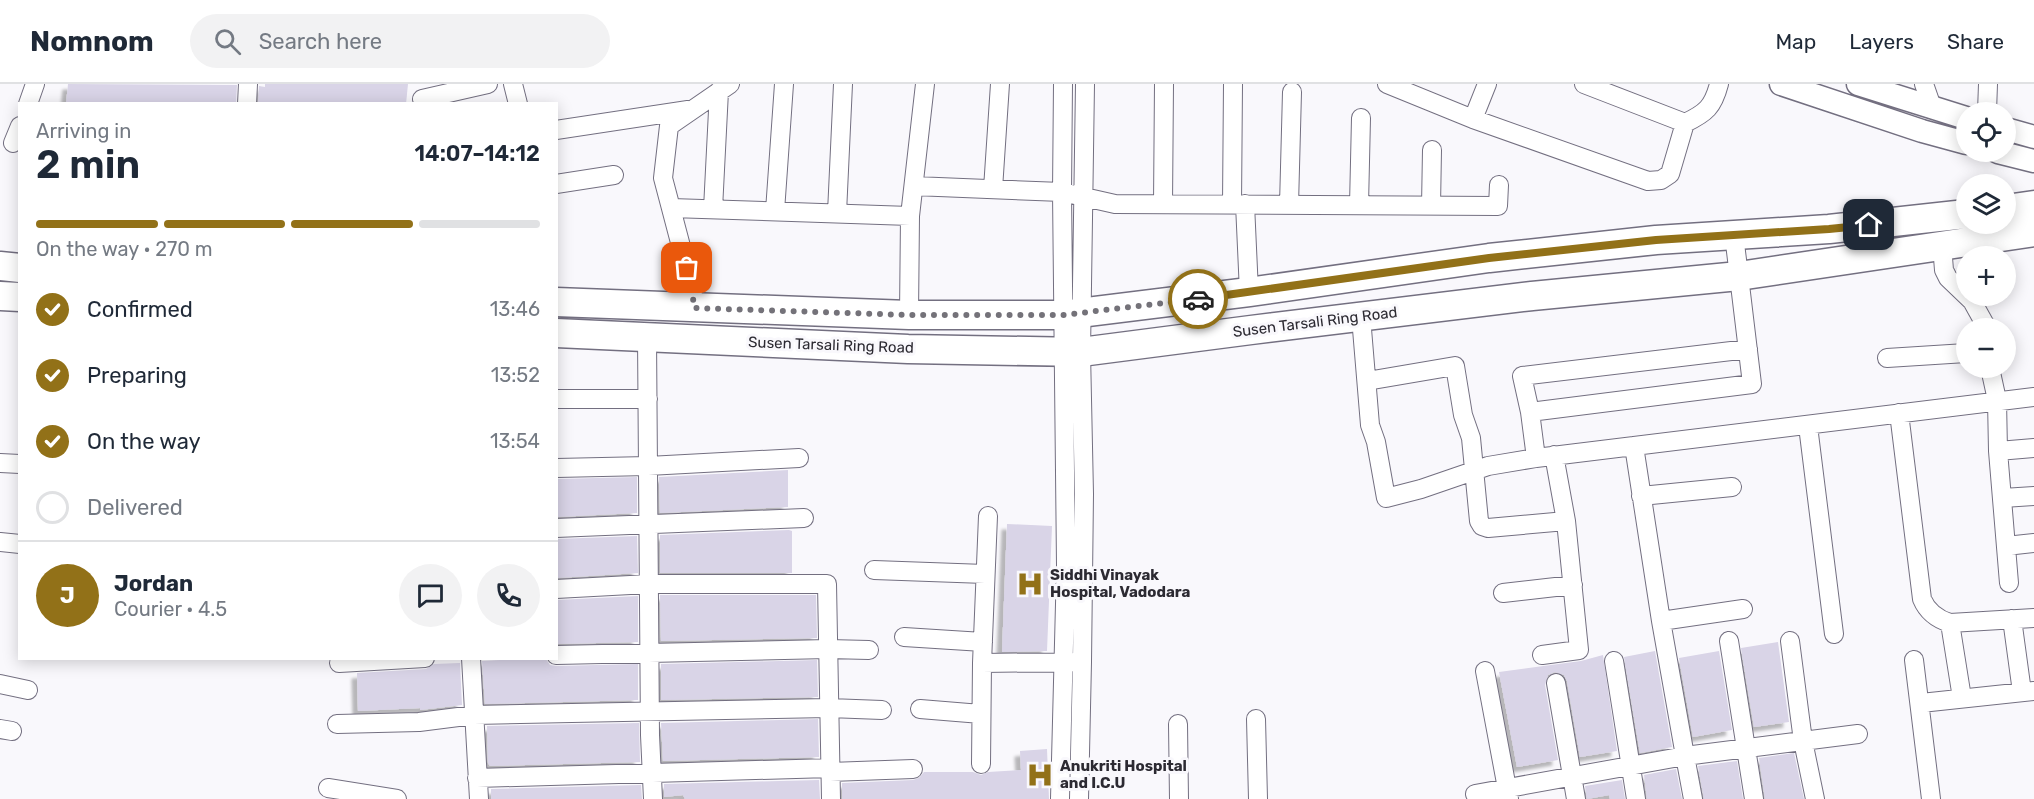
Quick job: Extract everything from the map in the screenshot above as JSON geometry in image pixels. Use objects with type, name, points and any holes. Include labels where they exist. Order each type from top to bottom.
[{"type":"main road","points":[[2016,208],[2034,205]]},
{"type":"main road","points":[[558,302],[909,315],[1073,314],[1489,258],[1656,240],[1829,229],[1956,215]]},
{"type":"main road","name":"Susen Tarsali Ring Road","points":[[558,333],[920,349],[1072,353],[1532,296],[1739,276],[2034,232]]},
{"type":"main road","points":[[0,266],[18,268]]},
{"type":"main road","points":[[0,296],[18,297]]},
{"type":"street","points":[[29,102],[35,84]]},
{"type":"street","points":[[247,102],[248,84]]},
{"type":"street","points":[[423,99],[488,84]]},
{"type":"street","points":[[513,84],[518,102]]},
{"type":"street","points":[[775,211],[784,84]]},
{"type":"street","points":[[837,213],[843,84]]},
{"type":"street","points":[[909,315],[910,216],[925,84]]},
{"type":"street","points":[[993,189],[1000,84]]},
{"type":"street","points":[[1063,84],[1062,192],[1073,314]]},
{"type":"street","points":[[1060,799],[1073,314],[1084,196],[1085,84]]},
{"type":"street","points":[[1163,204],[1164,84]]},
{"type":"street","points":[[1233,84],[1238,204],[1249,292]]},
{"type":"street","points":[[1387,84],[1473,119],[1648,181],[1660,180],[1670,174],[1685,123],[1706,110],[1714,101],[1719,84]]},
{"type":"street","points":[[1473,119],[1486,84]]},
{"type":"street","points":[[1584,84],[1685,123]]},
{"type":"street","points":[[1781,84],[1813,89],[1922,130],[1956,140]]},
{"type":"street","points":[[1858,84],[1956,115]]},
{"type":"street","points":[[1924,84],[1932,107]]},
{"type":"street","points":[[1987,102],[1988,84]]},
{"type":"street","points":[[713,209],[727,86]]},
{"type":"street","points":[[694,308],[692,288],[663,178],[669,126],[727,86]]},
{"type":"street","points":[[1289,205],[1292,92]]},
{"type":"street","points":[[558,130],[692,109]]},
{"type":"street","points":[[1359,205],[1361,118]]},
{"type":"street","points":[[2016,132],[2034,137]]},
{"type":"street","points":[[1431,206],[1432,150]]},
{"type":"street","points":[[2016,156],[2034,161]]},
{"type":"street","points":[[558,184],[614,175]]},
{"type":"street","points":[[914,186],[1062,192],[1115,204],[1498,206],[1499,185]]},
{"type":"street","points":[[671,208],[910,216]]},
{"type":"street","points":[[1530,412],[1752,384],[1734,235]]},
{"type":"street","points":[[1942,245],[1944,270],[1948,278],[1972,301],[1981,318]]},
{"type":"street","points":[[1361,317],[1370,425],[1376,442],[1386,498],[1421,489],[1488,466],[1545,457],[2034,397]]},
{"type":"street","points":[[647,337],[650,711],[653,799]]},
{"type":"street","points":[[1542,655],[1579,650],[1566,521],[1530,412],[1522,376],[1748,350]]},
{"type":"street","points":[[1072,353],[1083,495],[1079,799]]},
{"type":"street","points":[[1887,358],[1956,354]]},
{"type":"street","points":[[1367,381],[1455,366],[1463,415],[1471,438],[1479,521],[1482,526],[1488,528],[1566,521]]},
{"type":"street","points":[[1992,378],[1997,400],[1998,451],[2009,583]]},
{"type":"street","points":[[558,399],[648,399]]},
{"type":"street","points":[[1899,413],[1922,599],[1930,611],[1950,623],[2034,618]]},
{"type":"street","points":[[1808,426],[1834,634]]},
{"type":"street","points":[[1634,446],[1692,799]]},
{"type":"street","points":[[1998,451],[2034,448]]},
{"type":"street","points":[[558,468],[799,458]]},
{"type":"street","points":[[0,463],[18,465]]},
{"type":"street","points":[[1641,496],[1732,487]]},
{"type":"street","points":[[2003,498],[2034,496]]},
{"type":"street","points":[[981,764],[982,642],[988,516]]},
{"type":"street","points":[[558,528],[804,519]]},
{"type":"street","points":[[0,542],[18,544]]},
{"type":"street","points":[[2006,546],[2034,543]]},
{"type":"street","points":[[874,570],[986,574]]},
{"type":"street","points":[[558,589],[650,584],[827,584],[831,799]]},
{"type":"street","points":[[1503,593],[1573,585]]},
{"type":"street","points":[[1661,621],[1743,609]]},
{"type":"street","points":[[1920,702],[2028,691],[2012,619]]},
{"type":"street","points":[[1950,623],[1962,698]]},
{"type":"street","points":[[904,637],[982,642]]},
{"type":"street","points":[[1729,641],[1754,799]]},
{"type":"street","points":[[1790,641],[1803,741],[1815,799]]},
{"type":"street","points":[[558,655],[869,650]]},
{"type":"street","points":[[339,663],[391,660]]},
{"type":"street","points":[[471,660],[479,799]]},
{"type":"street","points":[[1914,660],[1931,799]]},
{"type":"street","points":[[1614,661],[1636,799]]},
{"type":"street","points":[[982,663],[1082,662]]},
{"type":"street","points":[[1485,671],[1508,794]]},
{"type":"street","points":[[1556,683],[1576,799]]},
{"type":"street","points":[[0,684],[28,690]]},
{"type":"street","points":[[337,724],[419,722],[474,715],[829,708],[882,710]]},
{"type":"street","points":[[920,709],[981,714]]},
{"type":"street","points":[[1256,719],[1258,799]]},
{"type":"street","points":[[1178,724],[1179,799]]},
{"type":"street","points":[[1475,794],[1508,794],[1572,776],[1685,756],[1858,734]]},
{"type":"street","points":[[477,778],[913,769]]},
{"type":"street","points":[[328,788],[397,799]]},
{"type":"building","points":[[68,84],[237,85],[236,102],[66,102]]},
{"type":"building","points":[[265,84],[408,84],[406,102],[258,102],[259,86],[265,87]]},
{"type":"building","points":[[788,470],[788,507],[660,513],[659,477]]},
{"type":"building","points":[[637,477],[637,513],[558,517],[558,479]]},
{"type":"building","points":[[1007,524],[1052,526],[1047,651],[1002,652]]},
{"type":"building","points":[[792,531],[792,573],[660,573],[660,535]]},
{"type":"building","points":[[637,536],[638,573],[558,578],[558,539]]},
{"type":"building","points":[[660,595],[816,595],[817,638],[661,641]]},
{"type":"building","points":[[638,596],[638,642],[558,644],[558,600]]},
{"type":"building","points":[[1778,642],[1789,722],[1754,727],[1741,648]]},
{"type":"building","points":[[1655,651],[1672,747],[1640,753],[1624,657]]},
{"type":"building","points":[[1719,651],[1732,730],[1693,737],[1679,658]]},
{"type":"building","points":[[1603,655],[1617,751],[1580,757],[1567,681],[1564,675],[1555,672],[1548,675],[1545,685],[1558,760],[1517,767],[1499,672],[1581,661]]},
{"type":"building","points":[[547,660],[550,665],[556,666],[638,664],[638,700],[485,704],[482,661]]},
{"type":"building","points":[[817,660],[818,697],[661,700],[661,664]]},
{"type":"building","points":[[460,663],[462,705],[420,710],[420,708],[358,711],[357,673],[426,669],[434,664]]},
{"type":"building","points":[[818,719],[819,757],[663,761],[661,723]]},
{"type":"building","points":[[639,723],[640,762],[490,766],[488,763],[487,726]]},
{"type":"building","points":[[1047,749],[1049,799],[842,799],[842,783],[913,780],[919,778],[924,772],[973,772],[981,775],[988,772],[1021,770],[1020,751]]},
{"type":"building","points":[[1794,753],[1804,799],[1765,799],[1759,758]]},
{"type":"building","points":[[1737,761],[1743,799],[1704,799],[1698,766]]},
{"type":"building","points":[[1676,769],[1682,799],[1647,799],[1644,775]]},
{"type":"building","points":[[819,780],[820,799],[685,799],[683,795],[664,797],[664,784]]},
{"type":"building","points":[[1622,780],[1625,799],[1610,799],[1609,795],[1587,799],[1585,786]]},
{"type":"building","points":[[641,785],[642,799],[491,799],[491,789]]},
{"type":"way so far","points":[[687,268],[694,308],[909,315],[1063,315],[1198,299]]},
{"type":"place","name":"Siddhi Vinayak Hospital, Vadodara","points":[[1030,584]]},
{"type":"place","name":"Anukriti Hospital and I.C.U","points":[[1040,775]]},
{"type":"route","points":[[1198,299],[1489,258],[1656,240],[1869,225]]}]
